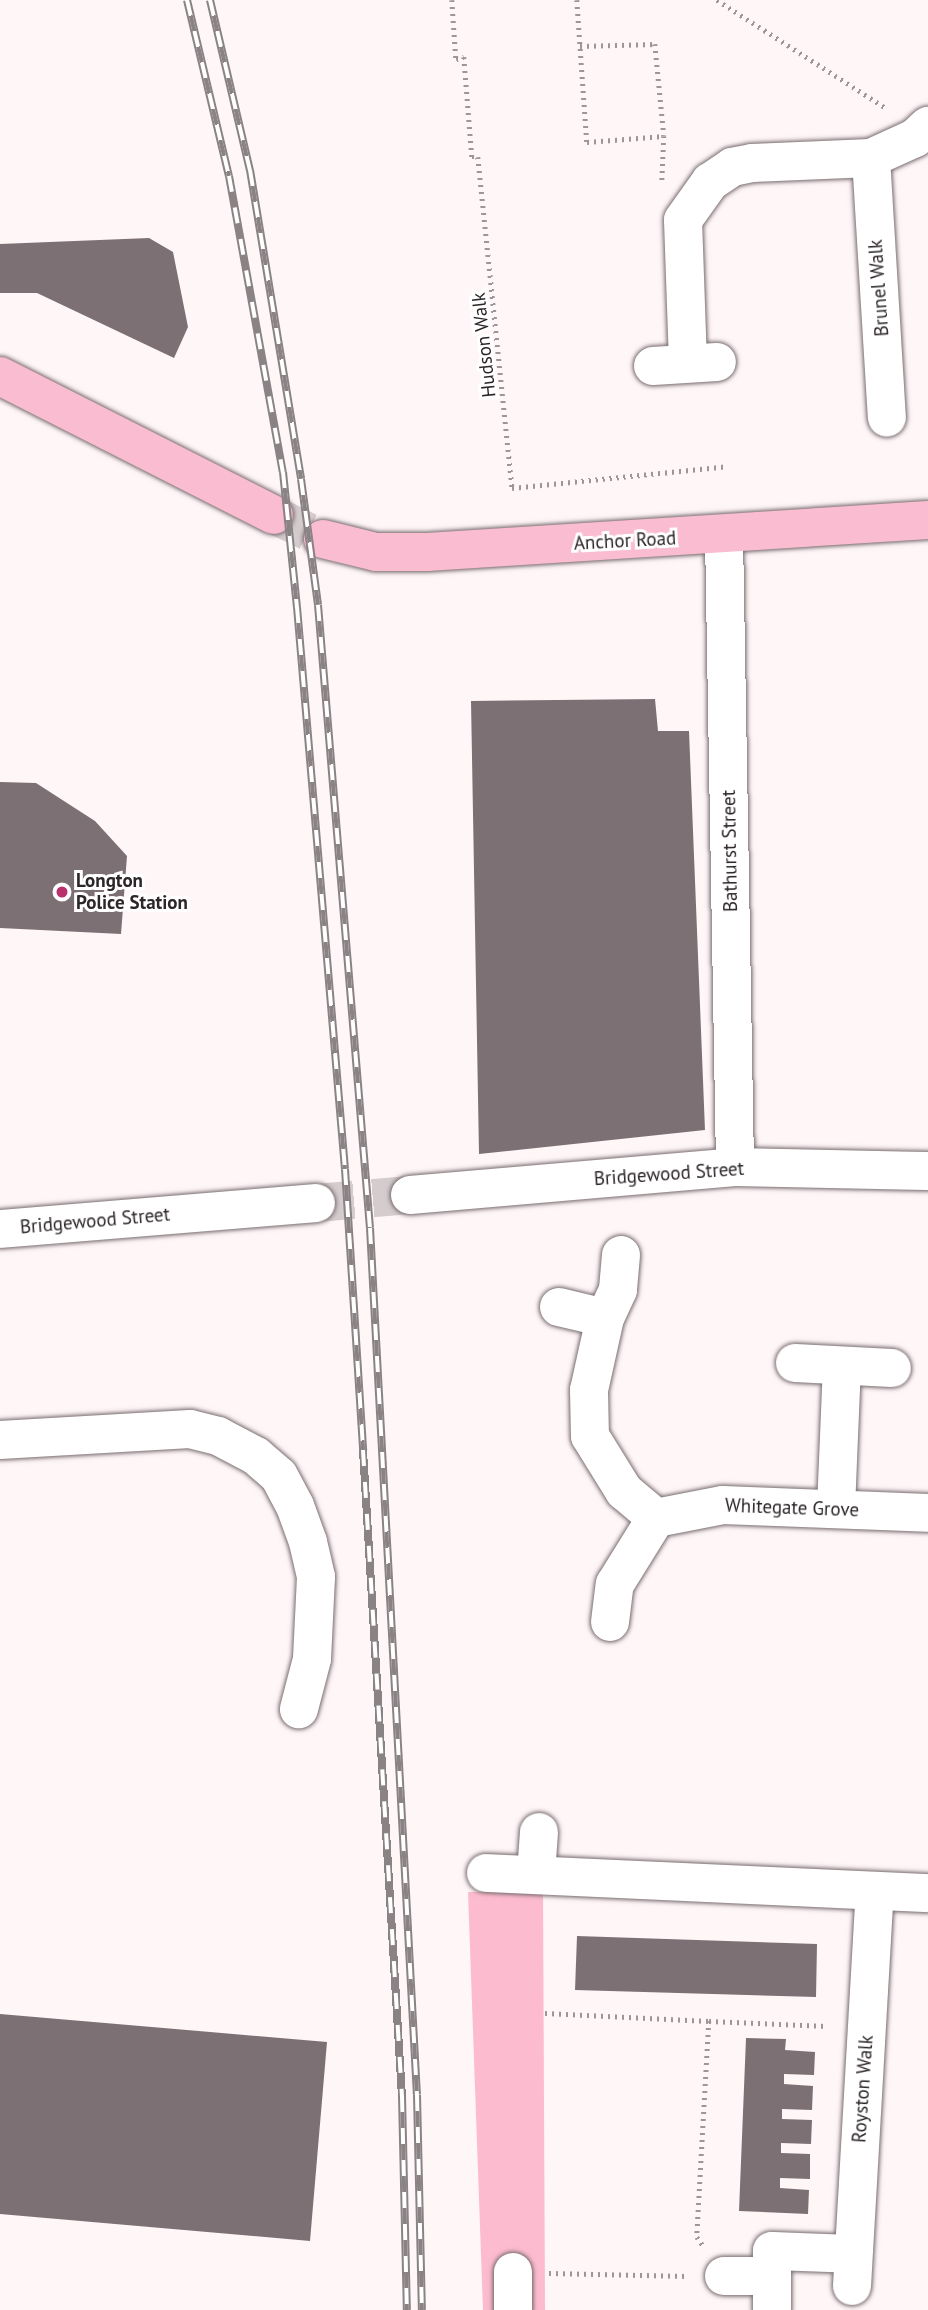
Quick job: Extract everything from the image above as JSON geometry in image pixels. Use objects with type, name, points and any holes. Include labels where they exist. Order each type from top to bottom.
[{"type":"main road","points":[[0,376],[275,516]]},
{"type":"main road","name":"Anchor Road","points":[[323,539],[376,552],[427,552],[928,520]]},
{"type":"street","points":[[686,364],[683,220],[710,182],[732,167],[752,163],[871,158],[915,138],[911,120]]},
{"type":"street","name":"Brunel Walk","points":[[871,158],[887,418]]},
{"type":"street","name":"Bathurst Street","points":[[724,535],[735,1167]]},
{"type":"street","name":"Bridgewood Street","points":[[410,1195],[735,1167],[928,1171]]},
{"type":"street","name":"Bridgewood Street","points":[[0,1229],[316,1203]]},
{"type":"street","points":[[610,1622],[615,1584],[656,1518],[624,1491],[601,1458],[590,1436],[589,1390],[605,1318],[618,1290],[621,1255]]},
{"type":"street","points":[[559,1307],[605,1318]]},
{"type":"street","points":[[795,1363],[892,1368]]},
{"type":"street","points":[[836,1508],[842,1366]]},
{"type":"street","points":[[0,1440],[190,1429],[218,1436],[256,1456],[279,1476],[295,1506],[308,1542],[316,1577],[312,1659],[299,1709]]},
{"type":"street","name":"Whitegate Grove","points":[[656,1518],[723,1505],[928,1513]]},
{"type":"street","points":[[536,1874],[539,1832]]},
{"type":"street","points":[[486,1873],[928,1893]]},
{"type":"street","name":"Royston Walk","points":[[772,2293],[772,2252],[852,2270],[876,1892]]},
{"type":"street","points":[[513,2272],[513,2310]]},
{"type":"street","points":[[724,2276],[772,2293]]},
{"type":"path","name":"Hudson Walk","points":[[452,0],[456,59],[464,57],[472,157],[478,157],[512,488],[727,466]]},
{"type":"path","points":[[577,0],[587,142],[664,136]]},
{"type":"path","points":[[717,0],[911,120]]},
{"type":"path","points":[[580,46],[655,44],[664,136],[662,186],[694,202]]},
{"type":"path","points":[[545,2013],[867,2027]]},
{"type":"path","points":[[709,2021],[697,2237],[724,2276]]},
{"type":"path","points":[[513,2272],[724,2276]]},
{"type":"shaded area","points":[[468,1892],[543,1892],[545,2310],[483,2310]]},
{"type":"building","points":[[149,238],[173,252],[188,327],[174,358],[37,293],[0,293],[0,244]]},
{"type":"building","points":[[655,699],[658,731],[689,731],[705,1130],[479,1154],[471,701]]},
{"type":"building","name":"Longton Police Station","points":[[0,782],[36,783],[95,821],[127,856],[121,934],[0,928]]},
{"type":"building","points":[[577,1936],[817,1944],[816,1997],[575,1990]]},
{"type":"building","points":[[0,2014],[327,2042],[310,2241],[0,2214]]},
{"type":"building","points":[[746,2038],[786,2039],[785,2050],[815,2052],[814,2075],[784,2074],[784,2084],[813,2086],[812,2110],[782,2109],[782,2119],[812,2120],[811,2144],[781,2143],[781,2153],[810,2154],[810,2179],[780,2178],[780,2188],[809,2190],[808,2214],[739,2211]]},
{"type":"tunnel","points":[[274,515],[323,539]]},
{"type":"tunnel","points":[[316,1203],[410,1195]]},
{"type":"railway","points":[[187,0],[229,176],[283,472],[297,607],[345,1169],[402,2096],[407,2310]]},
{"type":"railway","points":[[210,0],[250,170],[301,479],[318,605],[370,1228],[417,2095],[422,2310]]},
{"type":"place","name":"Longton Police Station","points":[[62,892]]}]
